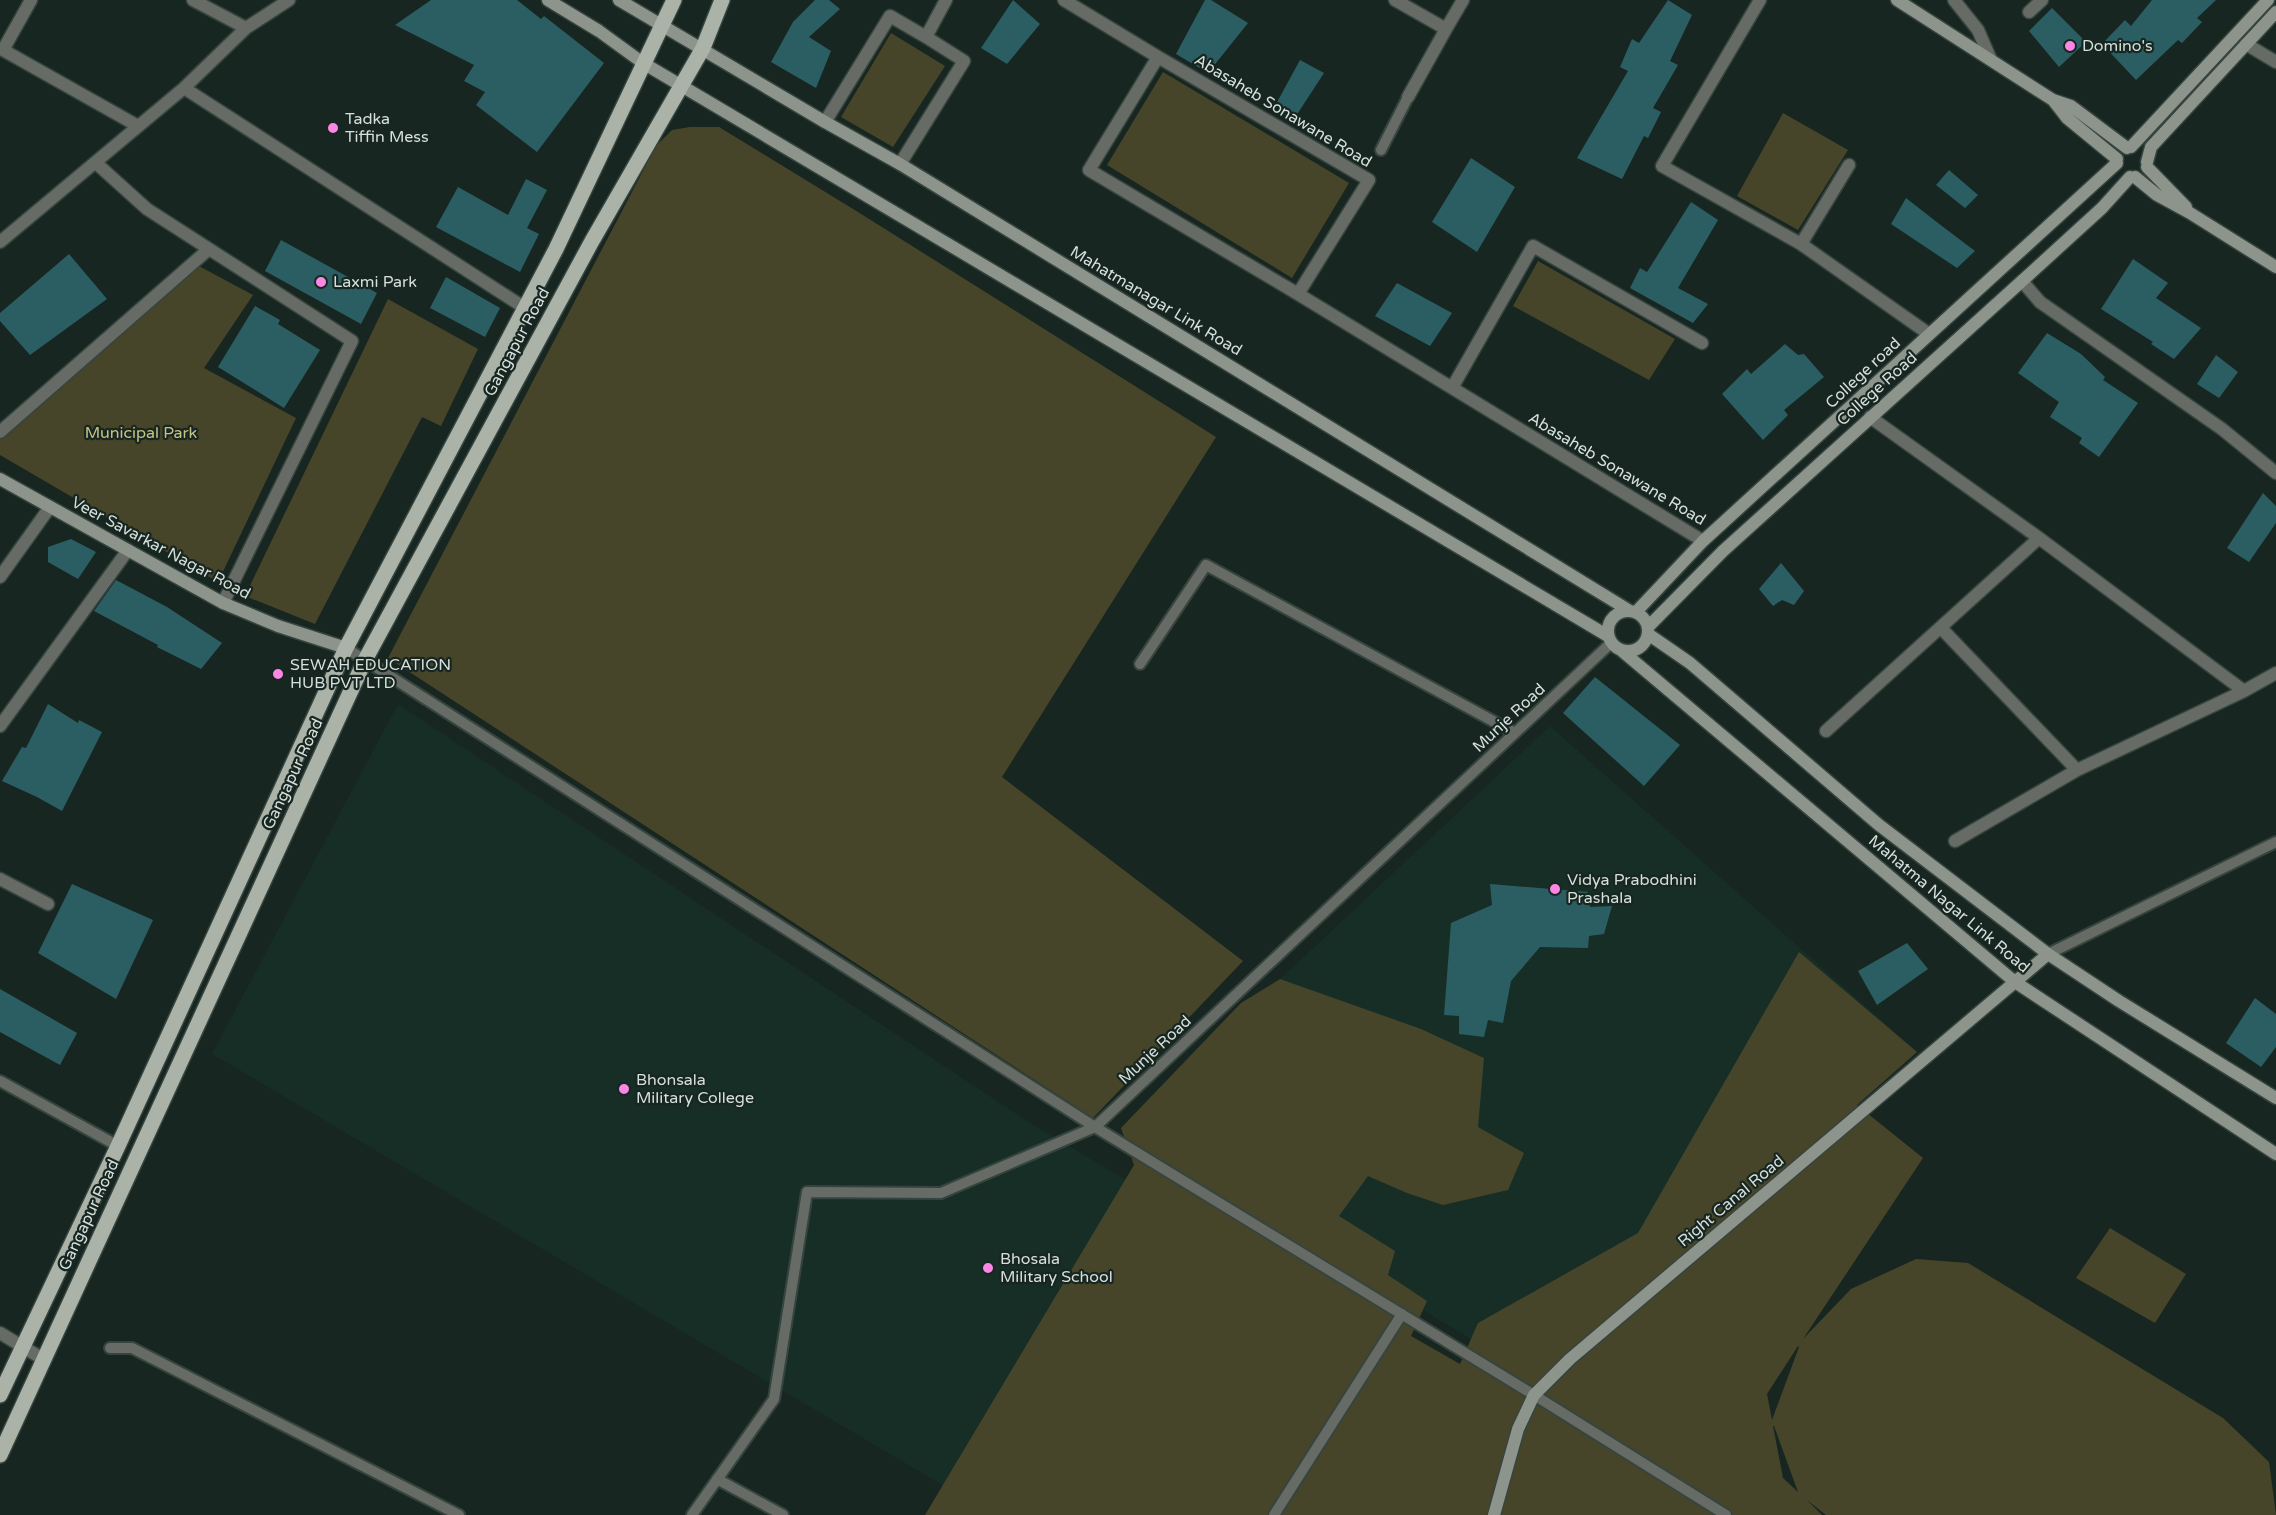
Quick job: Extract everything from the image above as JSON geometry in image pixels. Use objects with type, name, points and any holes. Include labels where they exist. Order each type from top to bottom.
[{"type":"main road","points":[[548,0],[643,63],[1610,640],[1622,651],[1642,646],[1648,631],[1646,620],[1633,611],[1623,611],[1612,618],[1608,630],[1610,640]]},
{"type":"main road","name":"Mahatmanagar Link Road","points":[[619,0],[900,164],[1633,611]]},
{"type":"main road","name":"Gangapur Road","points":[[0,1395],[118,1146],[346,648],[556,249],[674,0]]},
{"type":"main road","name":"Gangapur Road","points":[[0,1455],[365,660],[592,241],[703,48],[722,0]]},
{"type":"main road","points":[[1897,0],[2053,100],[2071,106],[2129,147],[2144,153],[2147,164],[2190,213]]},
{"type":"main road","points":[[2117,161],[2119,154],[2129,147],[2268,0]]},
{"type":"main road","points":[[2133,177],[2144,172],[2151,147],[2276,12]]},
{"type":"main road","points":[[2053,100],[2067,118],[2117,161],[2121,173],[2133,177],[2157,195],[2276,267]]},
{"type":"main road","name":"College road","points":[[1633,611],[1703,541],[2117,161]]},
{"type":"main road","name":"College Road","points":[[1648,631],[1723,551],[2022,281],[2133,177]]},
{"type":"main road","name":"Veer Savarkar Nagar Road","points":[[0,479],[223,603],[278,626],[346,648]]},
{"type":"main road","name":"Mahatma Nagar Link Road","points":[[1648,631],[1690,663],[1879,825],[2048,954],[2118,1001],[2276,1098]]},
{"type":"main road","name":"Mahatma Nagar Link Road","points":[[1622,651],[2015,982],[2276,1154]]},
{"type":"main road","name":"Right Canal Road","points":[[1494,1515],[1518,1429],[1534,1395],[1570,1359],[2048,954]]},
{"type":"street","points":[[32,0],[3,50],[138,126]]},
{"type":"street","points":[[193,0],[246,28]]},
{"type":"street","points":[[0,242],[184,88],[246,28],[288,0]]},
{"type":"street","points":[[926,37],[946,0]]},
{"type":"street","name":"Abasaheb Sonawane Road","points":[[1064,0],[1369,180],[1298,294]]},
{"type":"street","points":[[1395,0],[1446,29]]},
{"type":"street","points":[[1408,97],[1464,0]]},
{"type":"street","points":[[1760,0],[1662,166],[1801,244],[1929,334]]},
{"type":"street","points":[[1954,0],[1978,30],[1991,60]]},
{"type":"street","points":[[2029,12],[2042,0]]},
{"type":"street","points":[[825,122],[890,16],[964,61],[900,164]]},
{"type":"street","points":[[2246,44],[2276,62]]},
{"type":"street","name":"Abasaheb Sonawane Road","points":[[1158,57],[1089,170],[1298,294],[1703,541]]},
{"type":"street","points":[[184,88],[525,308]]},
{"type":"street","points":[[96,163],[147,209],[352,341],[223,603]]},
{"type":"street","points":[[1801,244],[1849,165]]},
{"type":"street","points":[[1452,388],[1533,246],[1702,343]]},
{"type":"street","points":[[0,432],[209,249]]},
{"type":"street","points":[[2022,281],[2040,302],[2222,429],[2276,473]]},
{"type":"street","points":[[1870,417],[2039,538],[2244,692]]},
{"type":"street","points":[[0,577],[50,507]]},
{"type":"street","points":[[1826,731],[2039,538]]},
{"type":"street","points":[[0,726],[128,550]]},
{"type":"street","points":[[1941,628],[2077,770]]},
{"type":"street","points":[[1955,841],[2077,770],[2244,692],[2276,673]]},
{"type":"street","points":[[0,879],[48,904]]},
{"type":"street","points":[[0,1333],[43,1359]]},
{"type":"lane","points":[[1381,150],[1408,97]]},
{"type":"lane","points":[[1140,664],[1206,565],[1515,733]]},
{"type":"lane","name":"Munje Road","points":[[717,1479],[774,1399],[807,1192],[941,1193],[1095,1127],[1515,733],[1610,640]]},
{"type":"lane","points":[[346,648],[1095,1127],[1726,1515]]},
{"type":"lane","points":[[2048,954],[2276,842]]},
{"type":"lane","points":[[0,1081],[118,1146]]},
{"type":"lane","points":[[1274,1515],[1402,1314]]},
{"type":"lane","points":[[110,1348],[132,1348],[459,1515]]},
{"type":"lane","points":[[692,1515],[717,1479],[783,1515]]},
{"type":"shaded area","name":"Bhonsala Military College","points":[[398,704],[1030,1123],[1143,1190],[983,1509],[212,1054]]},
{"type":"shaded area","name":"Vidya Prabodhini Prashala","points":[[1550,726],[1917,1052],[1534,1377],[1121,1128]]},
{"type":"green space","points":[[891,33],[945,66],[893,147],[841,117]]},
{"type":"green space","points":[[1163,72],[1349,183],[1292,278],[1107,165]]},
{"type":"green space","points":[[1783,113],[1848,150],[1798,230],[1737,196]]},
{"type":"green space","points":[[690,127],[719,127],[1216,437],[1002,777],[1243,961],[1093,1118],[388,658],[656,146],[672,130]]},
{"type":"green space","points":[[1538,261],[1675,339],[1649,380],[1513,306]]},
{"type":"green space","name":"Municipal Park","points":[[197,265],[253,295],[204,368],[296,418],[218,582],[0,455],[0,437]]},
{"type":"green space","points":[[388,299],[478,349],[441,426],[422,417],[315,624],[245,596]]},
{"type":"green space","points":[[1799,952],[1917,1052],[1857,1105],[1923,1158],[1803,1339],[1851,1289],[1916,1259],[1968,1263],[2223,1418],[2269,1462],[2276,1515],[1826,1515],[1807,1500],[1822,1515],[925,1515],[1134,1165],[1121,1128],[1241,1003],[1280,979],[1421,1029],[1484,1058],[1478,1127],[1524,1153],[1508,1190],[1443,1205],[1368,1176],[1339,1216],[1395,1251],[1388,1275],[1427,1301],[1411,1336],[1460,1364],[1478,1323],[1638,1233]],"holes":[[[1799,1347],[1772,1420],[1767,1394]],[[1774,1426],[1798,1492],[1783,1478]]]},
{"type":"green space","points":[[2110,1228],[2186,1274],[2155,1323],[2076,1278]]},
{"type":"building","points":[[431,0],[517,0],[541,19],[544,16],[604,63],[537,152],[476,105],[485,92],[464,81],[474,65],[395,25]]},
{"type":"building","points":[[815,0],[829,0],[840,9],[809,37],[831,51],[816,88],[771,62],[793,22]]},
{"type":"building","points":[[1013,0],[1040,24],[1007,64],[981,48]]},
{"type":"building","points":[[1205,0],[1211,0],[1248,23],[1208,73],[1176,54]]},
{"type":"building","points":[[1668,0],[1692,15],[1670,61],[1678,65],[1653,108],[1661,112],[1648,138],[1644,136],[1622,179],[1577,158],[1628,71],[1620,67],[1632,39],[1639,43]]},
{"type":"building","points":[[2152,0],[2216,0],[2197,18],[2202,22],[2182,43],[2178,40],[2136,80],[2102,44],[2125,20],[2131,26]]},
{"type":"building","points":[[2052,8],[2086,42],[2059,67],[2029,31]]},
{"type":"building","points":[[1300,60],[1324,73],[1296,116],[1276,104]]},
{"type":"building","points":[[1471,158],[1515,187],[1477,252],[1432,222]]},
{"type":"building","points":[[1949,170],[1978,195],[1965,208],[1936,185]]},
{"type":"building","points":[[526,179],[547,190],[527,228],[539,234],[520,272],[436,227],[458,187],[508,215]]},
{"type":"building","points":[[1906,198],[1975,251],[1957,268],[1891,224]]},
{"type":"building","points":[[1691,202],[1718,220],[1678,288],[1708,304],[1693,323],[1630,288],[1640,268],[1647,272]]},
{"type":"building","name":"Laxmi Park","points":[[281,240],[377,293],[361,324],[265,271]]},
{"type":"building","points":[[69,254],[107,299],[30,355],[0,321],[0,313]]},
{"type":"building","points":[[2133,259],[2168,283],[2156,298],[2201,328],[2174,359],[2151,344],[2153,342],[2101,309]]},
{"type":"building","points":[[446,277],[500,308],[485,337],[430,308]]},
{"type":"building","points":[[1397,283],[1452,313],[1430,346],[1375,316]]},
{"type":"building","points":[[255,306],[280,320],[278,324],[320,350],[284,408],[218,367]]},
{"type":"building","points":[[2047,333],[2081,354],[2105,377],[2103,380],[2138,403],[2099,457],[2079,443],[2082,438],[2050,417],[2059,402],[2018,373]]},
{"type":"building","points":[[1785,344],[1798,355],[1804,354],[1824,377],[1784,410],[1788,415],[1763,440],[1722,394],[1747,369],[1751,374]]},
{"type":"building","points":[[2216,355],[2238,372],[2219,398],[2197,384]]},
{"type":"building","points":[[2263,493],[2276,506],[2276,523],[2249,562],[2227,548]]},
{"type":"building","points":[[71,539],[96,552],[78,579],[48,562],[48,547]]},
{"type":"building","points":[[1781,563],[1804,591],[1794,605],[1782,600],[1773,606],[1759,589]]},
{"type":"building","points":[[116,580],[167,607],[222,643],[201,669],[94,611]]},
{"type":"building","points":[[1595,677],[1680,745],[1644,786],[1563,713]]},
{"type":"building","points":[[48,704],[78,723],[79,720],[102,732],[62,811],[2,781],[22,747],[26,748]]},
{"type":"building","points":[[72,884],[153,920],[116,999],[38,953]]},
{"type":"building","name":"Vidya Prabodhini Prashala","points":[[1490,884],[1588,892],[1590,907],[1612,906],[1604,934],[1589,936],[1588,948],[1540,947],[1511,981],[1503,1023],[1488,1020],[1484,1037],[1459,1034],[1459,1016],[1444,1015],[1451,923],[1492,905]]},
{"type":"building","points":[[1907,943],[1928,969],[1877,1005],[1858,971]]},
{"type":"building","points":[[0,989],[77,1033],[60,1065],[0,1032]]},
{"type":"building","points":[[2255,998],[2276,1014],[2276,1047],[2261,1067],[2226,1043]]},
{"type":"place","name":"Domino's","points":[[2070,46]]},
{"type":"place","name":"Tadka Tiffin Mess","points":[[333,128]]},
{"type":"place","name":"Laxmi Park","points":[[321,282]]},
{"type":"place","name":"SEWAH EDUCATION HUB PVT LTD","points":[[278,674]]},
{"type":"place","name":"Vidya Prabodhini Prashala","points":[[1555,889]]},
{"type":"place","name":"Bhonsala Military College","points":[[624,1089]]},
{"type":"place","name":"Bhosala Military School","points":[[988,1268]]}]
